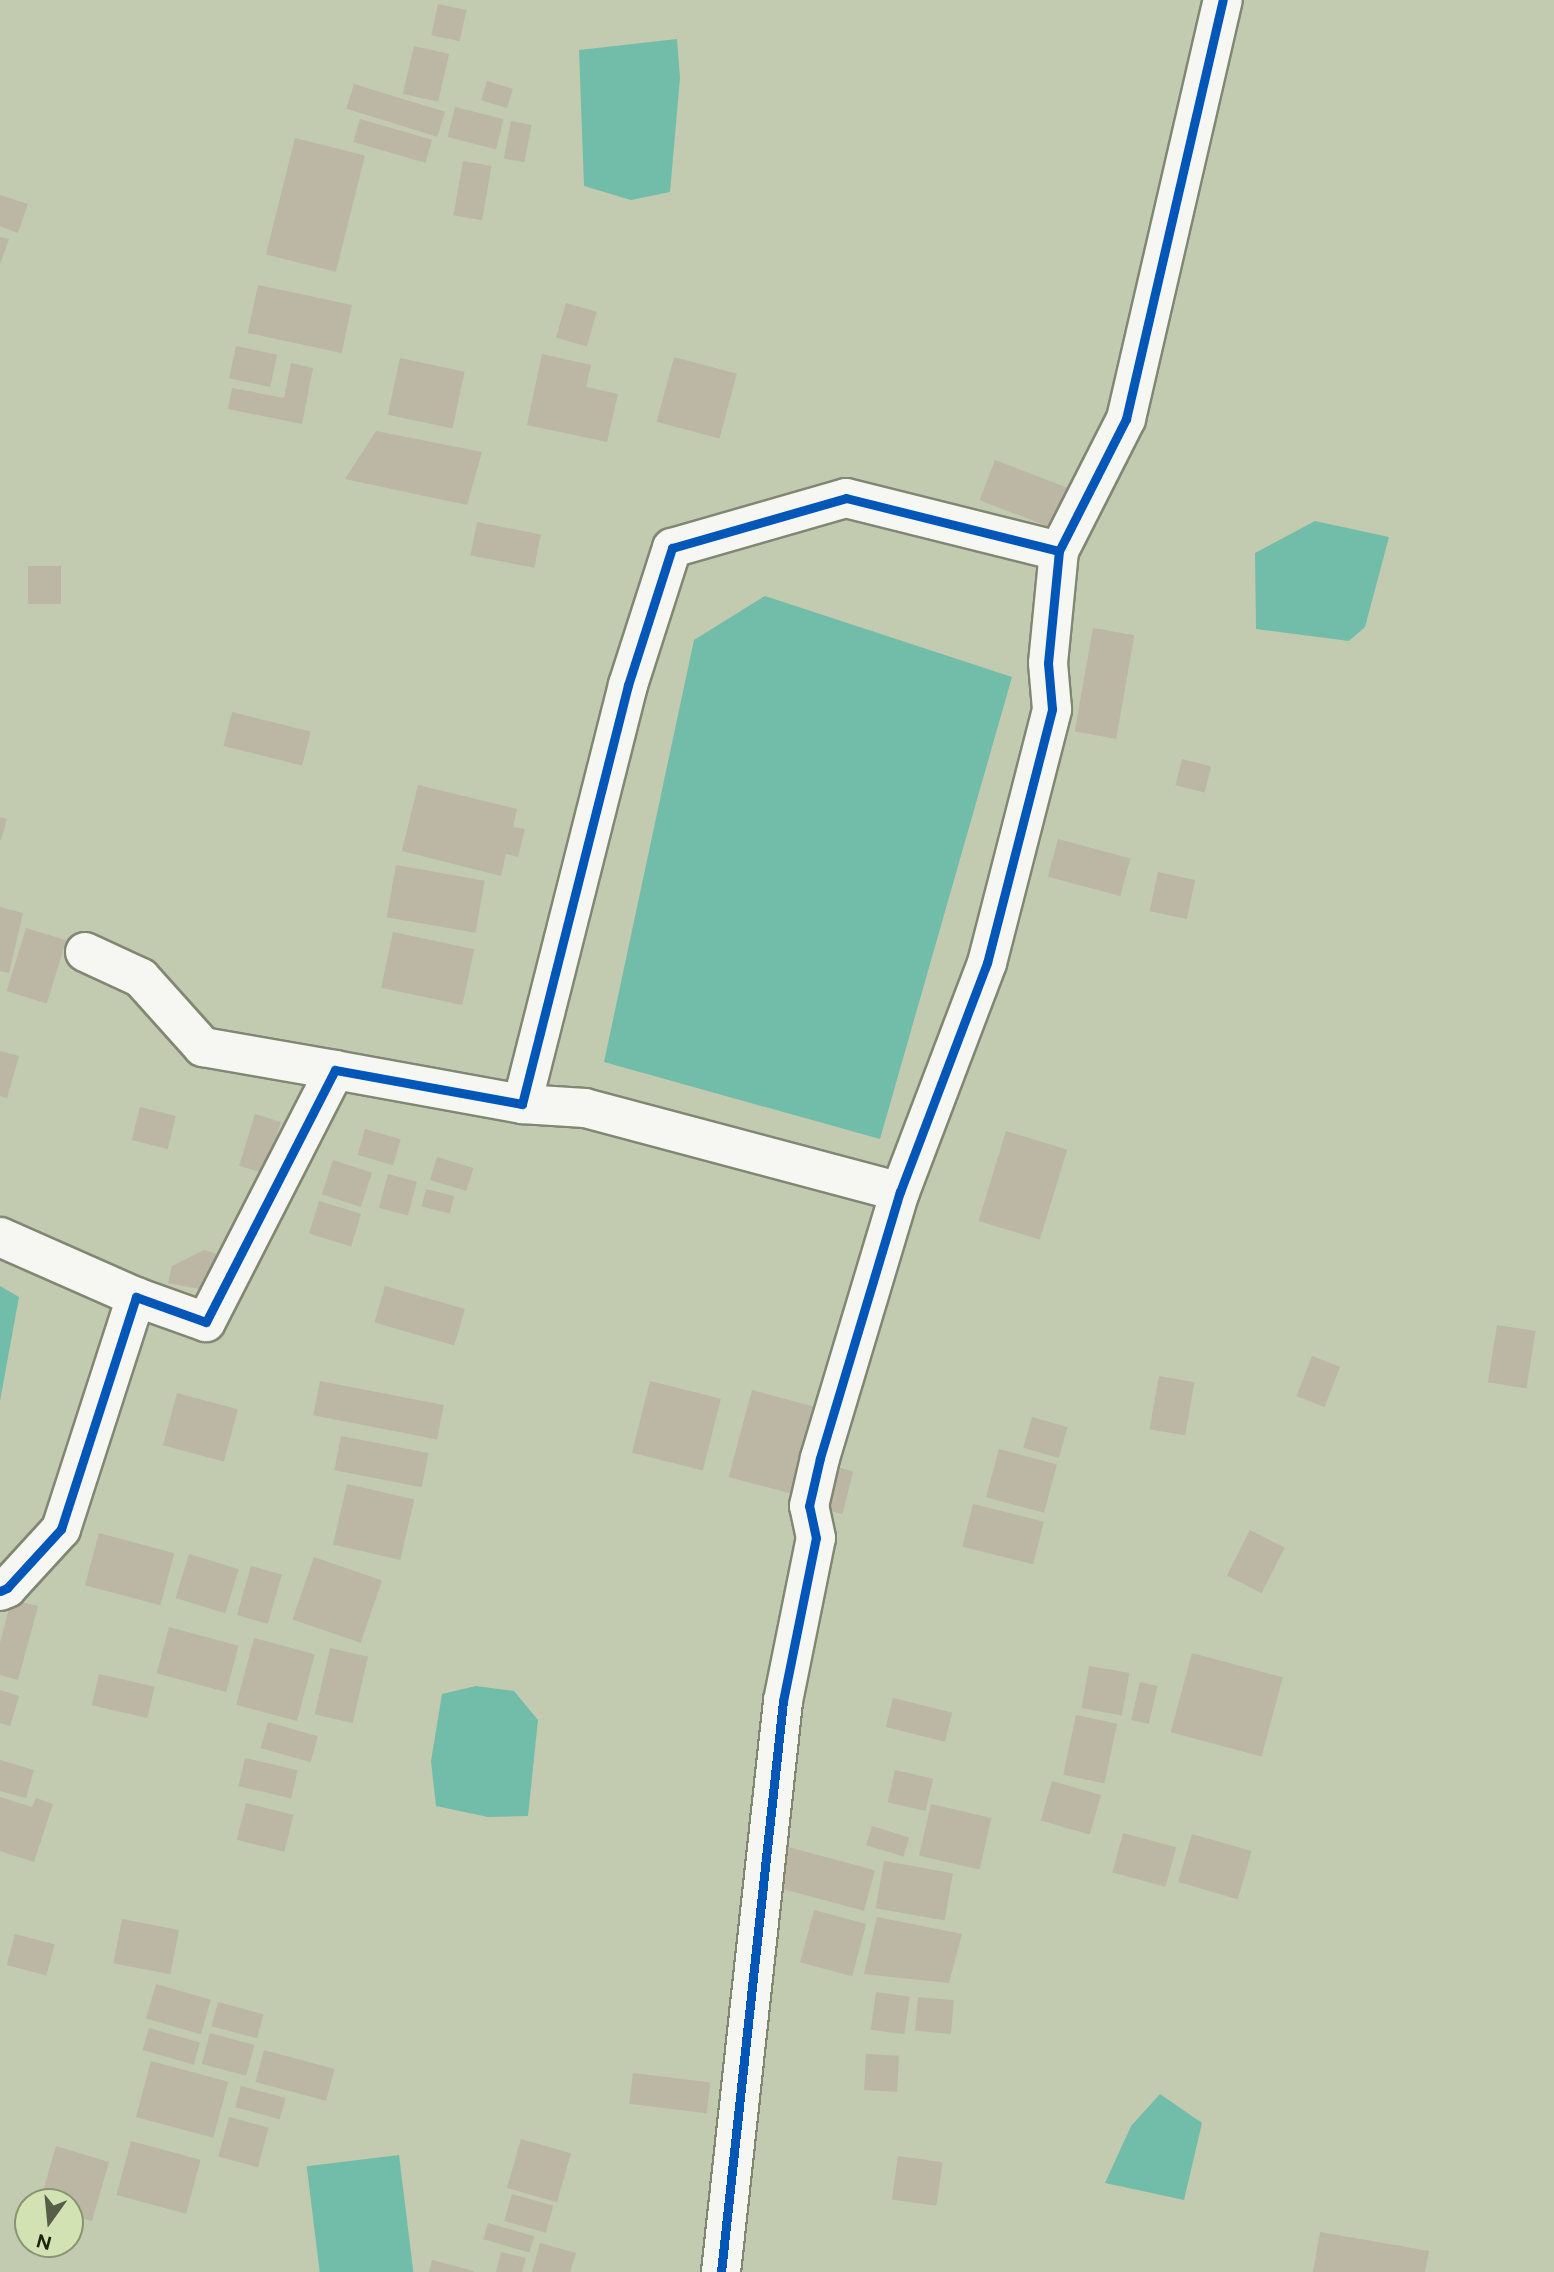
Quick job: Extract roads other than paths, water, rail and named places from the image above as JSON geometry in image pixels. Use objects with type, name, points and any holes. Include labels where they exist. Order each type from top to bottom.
[{"type":"street","points":[[721,2272],[783,1701],[816,1538],[809,1506],[820,1458],[900,1192],[987,963],[1052,709],[1048,663],[1059,551],[1126,419],[1223,0]]},
{"type":"street","points":[[522,1104],[628,685],[672,548],[846,498],[1059,551]]},
{"type":"street","points":[[85,952],[141,978],[203,1046],[522,1104],[585,1108],[900,1192]]},
{"type":"street","points":[[0,1237],[136,1297],[206,1322],[335,1070]]},
{"type":"street","points":[[0,1591],[7,1588],[61,1529],[136,1297]]},
{"type":"water","points":[[677,39],[680,78],[670,192],[631,200],[584,186],[579,50]]},
{"type":"water","points":[[1315,521],[1389,537],[1365,627],[1349,641],[1256,629],[1255,553]]},
{"type":"water","points":[[765,596],[1012,677],[880,1139],[604,1062],[694,640]]},
{"type":"water","points":[[0,1286],[19,1297],[0,1401]]},
{"type":"water","points":[[476,1686],[514,1691],[538,1720],[528,1816],[488,1817],[436,1806],[431,1761],[442,1694]]},
{"type":"water","points":[[1160,2094],[1202,2123],[1184,2200],[1105,2183],[1131,2126]]},
{"type":"water","points":[[399,2155],[413,2272],[320,2272],[307,2166]]}]
